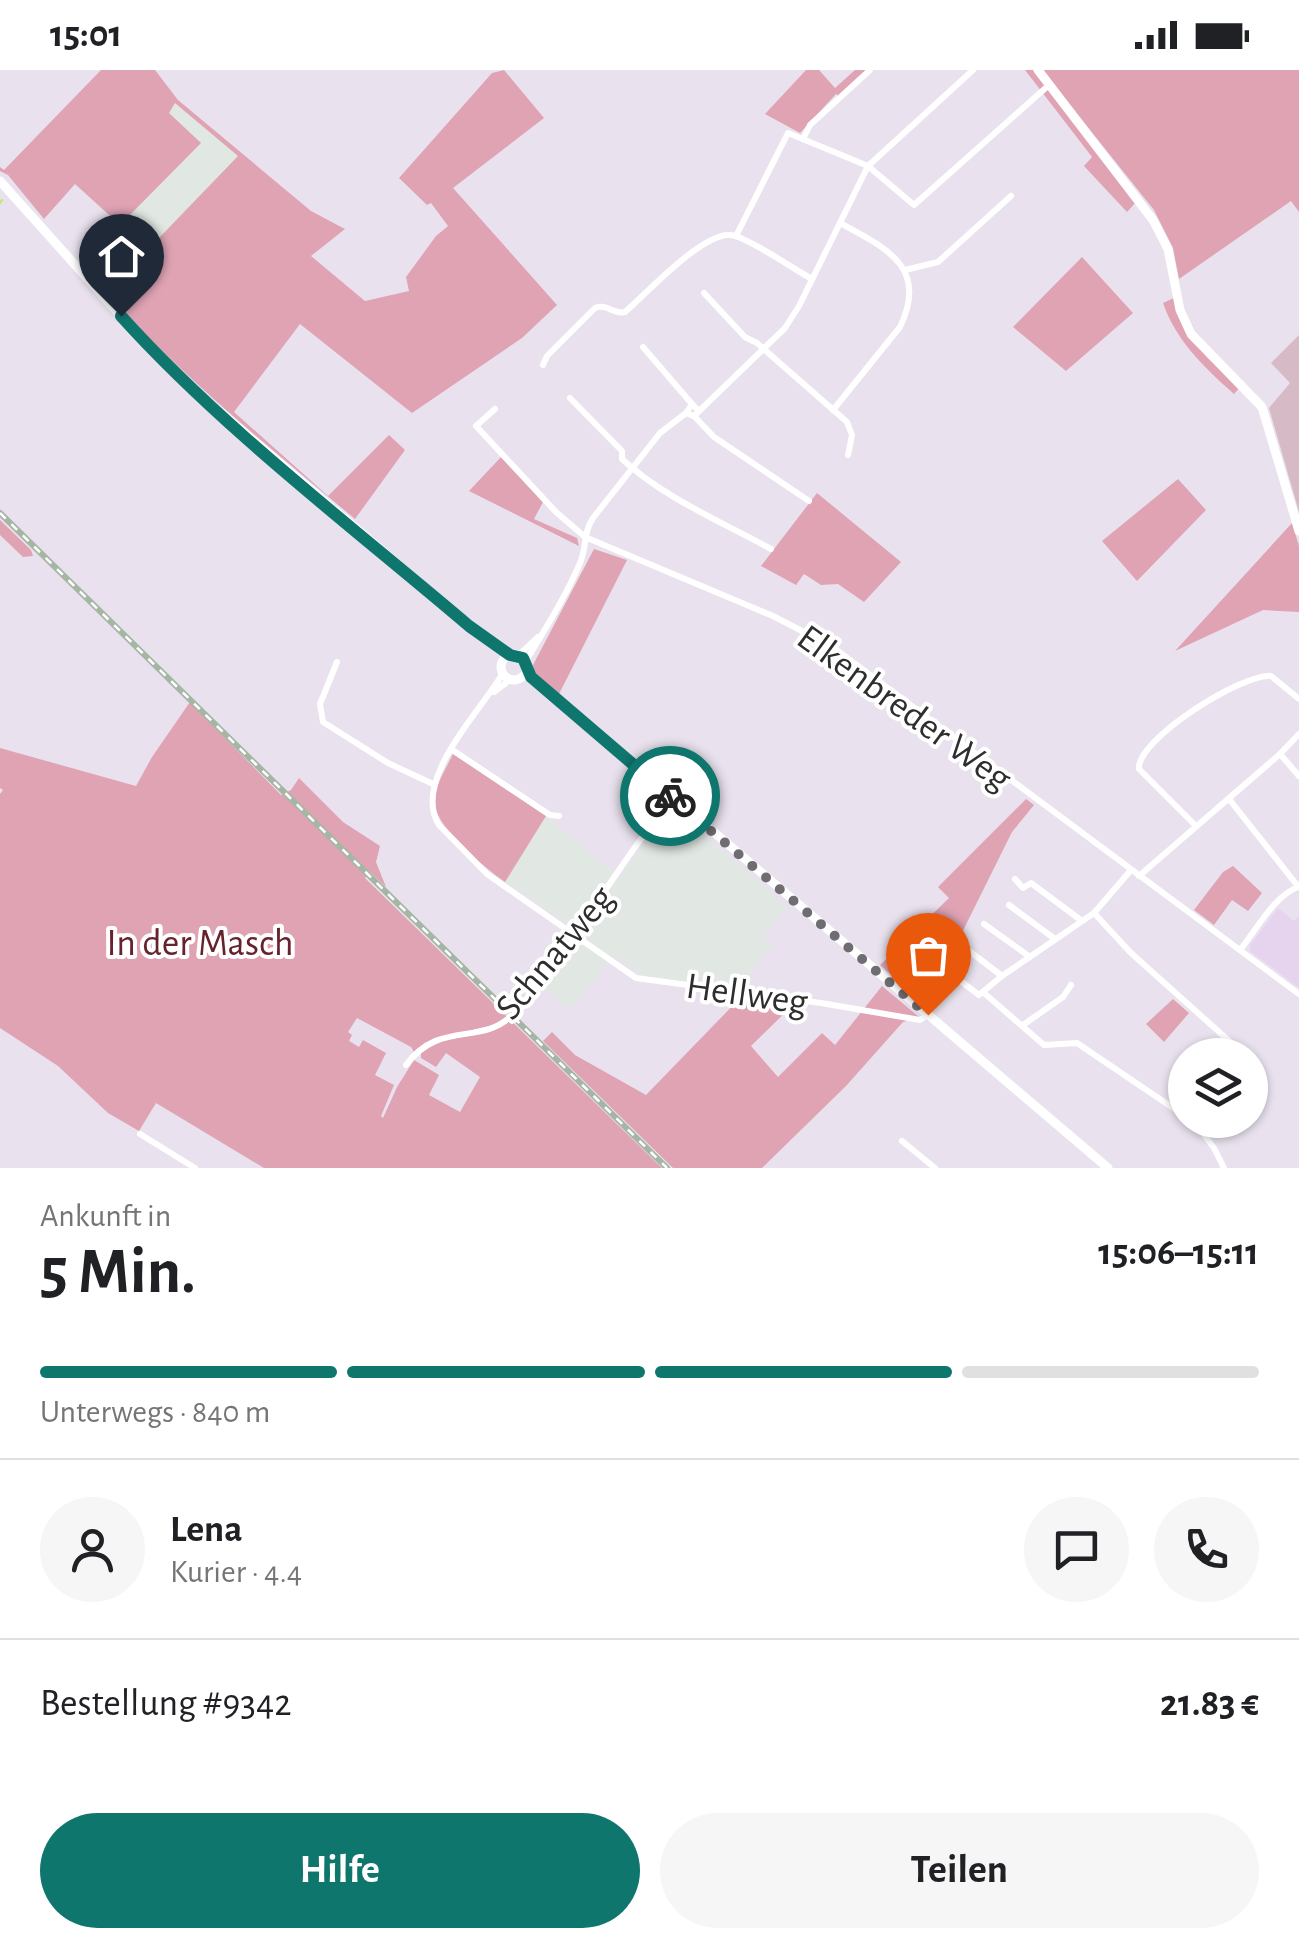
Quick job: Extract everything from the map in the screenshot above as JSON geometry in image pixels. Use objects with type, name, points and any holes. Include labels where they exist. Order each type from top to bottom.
[{"type":"main road","points":[[1038,70],[1150,214],[1168,249],[1182,317],[1191,334],[1252,393],[1264,411],[1299,531]]},
{"type":"main road","points":[[0,180],[158,356],[515,667],[1108,1168]]},
{"type":"street","points":[[803,139],[810,125],[870,70]]},
{"type":"street","points":[[337,662],[320,704],[323,722],[388,763],[433,784],[451,749],[543,634],[580,564],[586,548],[586,528],[630,467],[660,433],[693,411],[793,318],[868,166],[973,70]]},
{"type":"street","points":[[736,236],[788,134],[868,166],[914,205],[1049,85]]},
{"type":"street","points":[[905,270],[938,262],[1011,196]]},
{"type":"street","points":[[833,410],[900,327],[910,302],[905,270],[882,246],[840,223]]},
{"type":"street","points":[[542,365],[595,308],[625,312],[718,236],[736,236],[812,280]]},
{"type":"street","points":[[704,293],[745,337],[852,430],[848,454]]},
{"type":"street","points":[[643,347],[692,400],[693,411],[714,436],[810,501]]},
{"type":"street","points":[[570,398],[622,451],[622,459],[630,467],[674,499],[770,550]]},
{"type":"street","name":"Elkenbreder Weg","points":[[496,409],[476,426],[556,512],[585,537],[773,616],[831,646],[1299,994]]},
{"type":"street","points":[[1196,826],[1139,768],[1141,757],[1183,718],[1246,680],[1271,676],[1299,699]]},
{"type":"street","points":[[1139,876],[1299,734]]},
{"type":"street","points":[[451,749],[550,815],[559,816]]},
{"type":"street","points":[[1280,754],[1299,776]]},
{"type":"street","name":"Hellweg","points":[[433,784],[431,808],[439,825],[487,874],[636,978],[821,1003],[898,1018],[920,1020],[928,1015]]},
{"type":"street","name":"Schnatweg","points":[[406,1065],[416,1052],[438,1038],[491,1028],[506,1020],[576,936],[673,799]]},
{"type":"street","points":[[1229,800],[1298,886],[1274,905],[1240,950]]},
{"type":"street","points":[[954,976],[980,995],[984,993],[1002,976],[1094,913],[1131,870]]},
{"type":"street","points":[[1015,879],[1023,888],[1032,882],[1082,921]]},
{"type":"street","points":[[1010,905],[1055,939]]},
{"type":"street","points":[[1094,913],[1222,1038]]},
{"type":"street","points":[[984,924],[1030,957]]},
{"type":"street","points":[[964,947],[1002,976]]},
{"type":"street","points":[[1022,1026],[1063,998],[1071,985]]},
{"type":"street","points":[[984,993],[1044,1045],[1077,1043],[1168,1104]]},
{"type":"street","points":[[140,1134],[196,1168]]},
{"type":"street","points":[[1206,1138],[1224,1168]]},
{"type":"street","points":[[902,1141],[935,1168]]},
{"type":"shaded area","points":[[175,103],[239,156],[109,290],[83,262],[201,144],[168,113]]},
{"type":"shaded area","points":[[1299,335],[1299,512],[1269,408],[1290,383],[1271,363]]},
{"type":"shaded area","points":[[670,807],[788,906],[763,936],[773,945],[734,990],[641,974],[614,956],[570,1010],[540,985],[584,933],[505,882],[546,816],[620,877]]},
{"type":"shaded area","points":[[1278,908],[1294,921],[1299,916],[1299,988],[1250,951],[1250,945]]},
{"type":"green space","points":[[101,70],[155,70],[178,100],[311,211],[345,229],[311,256],[365,301],[409,291],[406,277],[448,226],[431,203],[427,205],[399,178],[492,73],[504,70],[544,118],[453,188],[557,305],[522,338],[412,413],[300,324],[234,412],[328,496],[389,435],[405,450],[355,519],[258,438],[196,382],[106,293],[238,156],[175,103],[169,113],[201,143],[120,225],[75,184],[44,219],[8,175],[0,171]]},
{"type":"green space","points":[[806,70],[819,70],[835,88],[855,70],[867,70],[839,96],[836,94],[800,133],[765,114]]},
{"type":"green space","points":[[1025,70],[1033,70],[1136,202],[1127,212],[1084,166],[1092,157]]},
{"type":"green space","points":[[1042,70],[1299,70],[1299,212],[1291,201],[1179,279],[1173,248],[1154,210]]},
{"type":"green space","points":[[1082,257],[1133,313],[1066,371],[1013,327]]},
{"type":"green space","points":[[1176,297],[1189,335],[1207,357],[1241,386],[1234,394],[1202,364],[1176,330],[1163,303]]},
{"type":"green space","points":[[501,457],[543,502],[534,519],[577,538],[579,546],[469,491]]},
{"type":"green space","points":[[1178,479],[1206,510],[1137,581],[1102,541]]},
{"type":"green space","points":[[817,493],[901,562],[864,602],[838,584],[821,585],[804,574],[796,585],[761,566]]},
{"type":"green space","points":[[0,520],[33,556],[23,557],[0,535]]},
{"type":"green space","points":[[1292,523],[1299,546],[1299,612],[1263,610],[1175,651]]},
{"type":"green space","points":[[594,549],[627,560],[559,694],[534,672],[533,665]]},
{"type":"green space","name":"In der Masch","points":[[190,702],[281,795],[291,790],[299,778],[343,822],[380,846],[376,862],[386,887],[370,872],[365,878],[662,1168],[264,1168],[156,1103],[139,1131],[108,1113],[58,1066],[0,1028],[0,748],[136,786]],"holes":[[[357,1018],[414,1052],[436,1038],[491,1026],[494,1030],[437,1042],[421,1053],[421,1058],[436,1067],[446,1053],[480,1077],[460,1112],[429,1095],[439,1075],[414,1060],[383,1118],[394,1085],[375,1075],[386,1053],[363,1040],[359,1047],[349,1041],[352,1035],[348,1032]]]},
{"type":"green space","points":[[453,754],[546,816],[505,882],[464,848],[438,816],[436,793]]},
{"type":"green space","points":[[1026,799],[1034,805],[1012,832],[926,1005],[880,965],[949,898],[938,887]]},
{"type":"green space","points":[[1233,866],[1262,893],[1248,911],[1232,900],[1214,925],[1194,910],[1223,872]]},
{"type":"green space","points":[[882,986],[919,1017],[903,1022],[846,1086],[762,1168],[673,1168],[543,1041],[552,1032],[575,1055],[646,1095],[743,995],[796,1002],[751,1046],[778,1077],[822,1033],[835,1045]]},
{"type":"green space","points":[[1173,999],[1189,1013],[1164,1042],[1146,1024]]},
{"type":"railway","points":[[0,513],[667,1168]]},
{"type":"way so far","points":[[670,796],[928,1015]]},
{"type":"route","points":[[121,316],[222,416],[469,626],[510,655],[523,658],[531,677],[670,796]]}]
